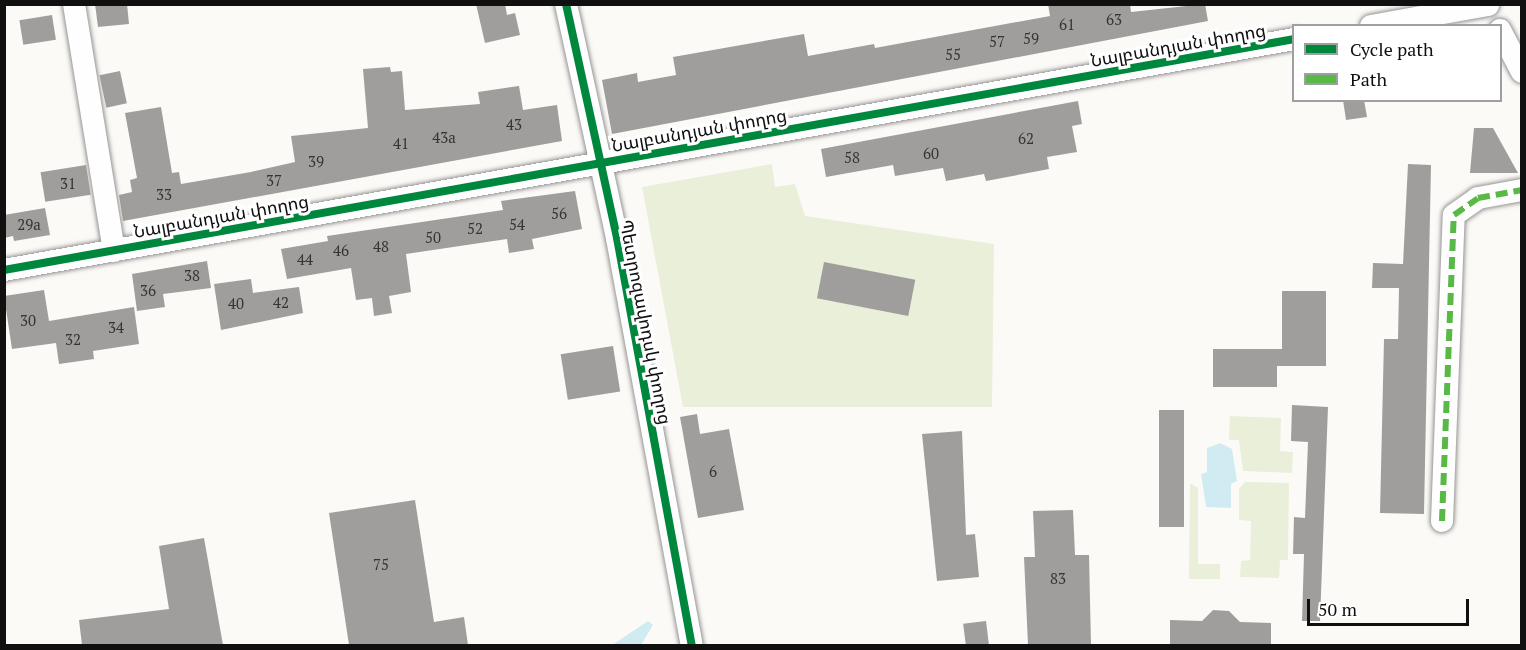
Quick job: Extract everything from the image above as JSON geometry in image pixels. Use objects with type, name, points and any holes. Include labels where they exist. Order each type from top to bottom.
[{"type":"street","points":[[74,4],[114,251]]},
{"type":"street","name":"Պետրոզավոդսկ փողոց","points":[[566,4],[598,163],[617,238],[692,645]]},
{"type":"street","points":[[1382,24],[1488,5],[1497,24]]},
{"type":"street","points":[[1502,34],[1521,72]]},
{"type":"street","name":"Նալբանդյան փողոց","points":[[4,270],[1292,39]]},
{"type":"street","points":[[1442,521],[1454,215],[1478,198],[1521,190]]},
{"type":"green space","points":[[772,164],[775,187],[795,184],[805,216],[994,244],[992,407],[683,407],[642,187]]},
{"type":"green space","points":[[1230,416],[1281,418],[1280,451],[1293,452],[1292,473],[1243,471],[1239,440],[1229,440]]},
{"type":"green space","points":[[1245,482],[1289,483],[1288,560],[1280,560],[1279,578],[1240,577],[1241,561],[1250,560],[1251,521],[1239,520],[1239,489]]},
{"type":"green space","points":[[1190,483],[1198,488],[1198,564],[1220,564],[1220,579],[1189,579]]},
{"type":"water","points":[[1220,443],[1232,449],[1237,481],[1231,484],[1231,508],[1206,507],[1201,474],[1207,472],[1207,448]]},
{"type":"water","points":[[648,621],[653,625],[641,645],[612,645]]},
{"type":"building","points":[[95,4],[127,4],[129,24],[98,27]]},
{"type":"building","points":[[476,4],[505,4],[507,15],[515,13],[520,35],[485,43]]},
{"type":"building","points":[[1048,4],[1130,4],[1131,12],[1205,4],[1208,21],[612,134],[602,80],[637,73],[638,82],[676,75],[673,57],[804,34],[808,56],[874,44],[875,48],[1050,16]]},
{"type":"building","points":[[52,15],[56,40],[23,45],[19,20]]},
{"type":"building","points":[[390,67],[391,72],[402,71],[405,110],[480,104],[478,92],[519,86],[523,110],[557,105],[562,141],[123,221],[119,195],[132,192],[130,180],[137,178],[125,113],[161,107],[172,173],[179,172],[181,184],[251,172],[295,162],[291,136],[368,128],[363,69]]},
{"type":"building","points":[[120,71],[127,103],[106,108],[99,75]]},
{"type":"building","points":[[1078,101],[1082,124],[1072,126],[1077,152],[1047,157],[1049,169],[986,181],[984,174],[946,181],[943,168],[895,176],[893,165],[826,177],[821,149]]},
{"type":"building","points":[[1343,102],[1364,102],[1367,117],[1346,120]]},
{"type":"building","points":[[1474,128],[1493,128],[1518,173],[1470,173]]},
{"type":"building","points":[[1408,164],[1431,165],[1424,514],[1380,513],[1384,339],[1398,339],[1399,288],[1372,288],[1373,263],[1403,264]]},
{"type":"building","points":[[86,165],[91,195],[45,202],[41,172]]},
{"type":"building","points":[[575,191],[582,229],[532,239],[534,249],[509,253],[507,239],[406,254],[411,292],[389,296],[392,313],[374,316],[372,298],[356,300],[351,268],[287,279],[281,249],[328,241],[327,236],[503,210],[501,201]]},
{"type":"building","points":[[45,208],[50,235],[14,241],[13,236],[4,238],[4,215]]},
{"type":"building","points":[[207,261],[211,288],[163,294],[165,307],[137,311],[132,274]]},
{"type":"building","points":[[824,262],[915,280],[908,316],[817,298]]},
{"type":"building","points":[[251,279],[253,293],[299,287],[303,313],[221,330],[214,284]]},
{"type":"building","points":[[44,290],[49,321],[134,307],[139,344],[93,351],[94,359],[59,364],[56,343],[12,349],[4,296]]},
{"type":"building","points":[[1282,291],[1326,291],[1326,366],[1277,366],[1277,387],[1213,387],[1213,349],[1282,349]]},
{"type":"building","points":[[613,346],[620,391],[568,400],[561,354]]},
{"type":"building","points":[[1292,405],[1328,407],[1320,621],[1302,621],[1304,554],[1293,554],[1294,517],[1305,518],[1308,442],[1291,441]]},
{"type":"building","points":[[1159,410],[1184,410],[1184,527],[1159,527]]},
{"type":"building","points":[[697,414],[700,434],[729,429],[744,510],[698,518],[680,417]]},
{"type":"building","points":[[962,431],[966,535],[975,534],[979,577],[937,581],[922,434]]},
{"type":"building","points":[[415,500],[434,622],[464,617],[468,645],[349,645],[329,513]]},
{"type":"building","points":[[1073,510],[1075,555],[1089,555],[1091,645],[1028,645],[1024,557],[1035,557],[1033,511]]},
{"type":"building","points":[[204,538],[223,645],[82,645],[79,620],[169,609],[159,546]]},
{"type":"building","points":[[1213,610],[1229,611],[1240,622],[1271,623],[1271,645],[1170,645],[1170,620],[1202,621]]},
{"type":"building","points":[[986,621],[989,645],[966,646],[963,624]]},
{"type":"marked path","points":[[1442,521],[1454,215],[1478,198],[1522,190]]},
{"type":"cycle path","points":[[566,4],[617,238],[692,646]]},
{"type":"cycle path","points":[[4,270],[1292,39]]}]
